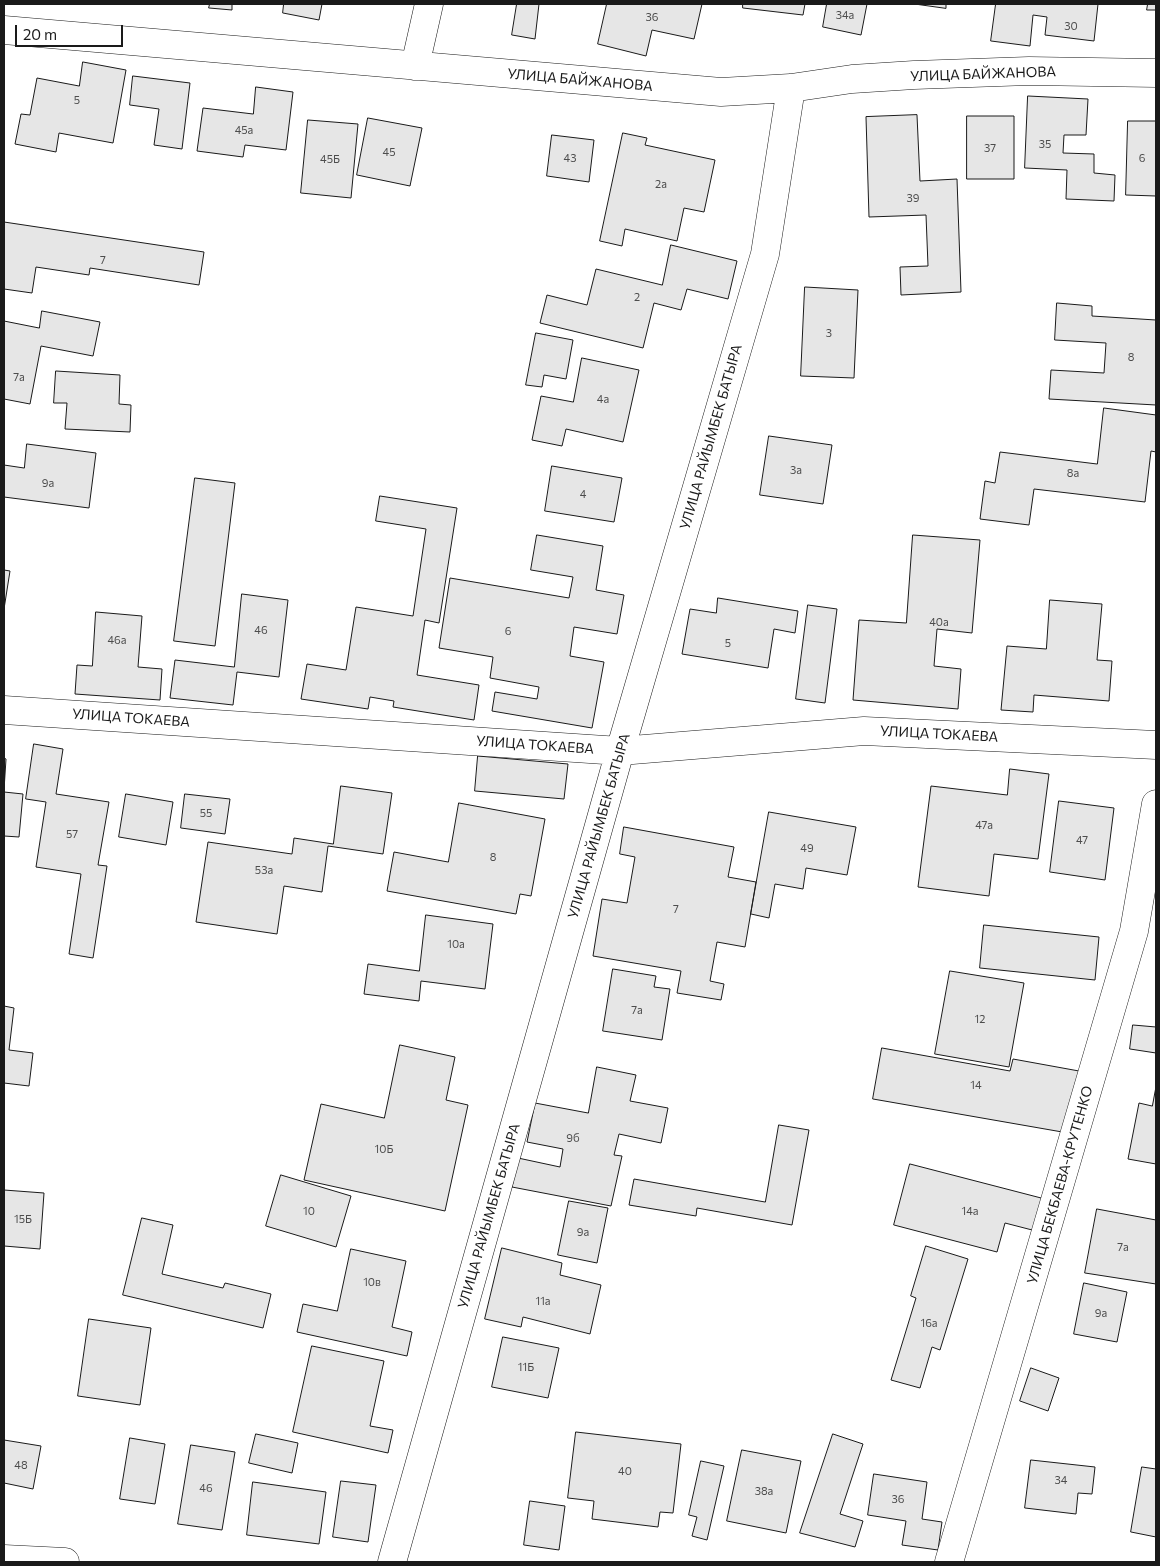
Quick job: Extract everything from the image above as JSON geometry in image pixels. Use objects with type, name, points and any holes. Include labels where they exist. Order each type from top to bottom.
[{"type":"street","points":[[415,66],[429,4]]},
{"type":"street","name":"УЛИЦА БАЙЖАНОВА","points":[[4,30],[721,92],[791,88],[852,79],[914,75],[1029,71],[1156,73]]},
{"type":"street","name":"УЛИЦА РАЙЫМБЕК БАТЫРА","points":[[392,1562],[620,751],[765,254],[791,88]]},
{"type":"street","name":"УЛИЦА ТОКАЕВА","points":[[4,710],[620,751],[864,731],[1156,745]]},
{"type":"street","name":"УЛИЦА БЕКБАЕВА-КРУТЕНКО","points":[[949,1562],[1134,931],[1156,804]]},
{"type":"street","points":[[4,1559],[65,1562]]},
{"type":"building","points":[[210,4],[232,4],[232,10],[209,8]]},
{"type":"building","points":[[284,4],[322,4],[319,20],[283,13]]},
{"type":"building","points":[[517,4],[539,4],[535,39],[512,35]]},
{"type":"building","points":[[607,4],[702,4],[694,39],[652,30],[646,56],[598,44]]},
{"type":"building","points":[[743,4],[805,4],[803,15],[743,8]]},
{"type":"building","points":[[827,4],[867,4],[861,35],[823,27]]},
{"type":"building","points":[[915,4],[946,4],[946,8]]},
{"type":"building","points":[[996,4],[1098,4],[1094,41],[1045,35],[1047,17],[1033,15],[1030,46],[991,41]]},
{"type":"building","points":[[1148,4],[1156,4],[1156,10],[1147,10]]},
{"type":"building","points":[[83,62],[126,70],[113,143],[59,133],[56,152],[15,144],[21,114],[30,115],[37,78],[79,86]]},
{"type":"building","points":[[133,76],[190,83],[182,149],[154,145],[159,109],[130,105]]},
{"type":"building","points":[[256,87],[293,92],[286,150],[245,145],[243,157],[197,151],[203,108],[253,114]]},
{"type":"building","points":[[1028,96],[1088,99],[1086,135],[1064,135],[1063,153],[1094,154],[1094,173],[1115,175],[1114,201],[1066,199],[1067,170],[1025,168]]},
{"type":"building","points":[[917,115],[920,181],[957,179],[961,292],[901,295],[900,267],[928,266],[926,215],[869,217],[866,117]]},
{"type":"building","points":[[967,116],[1014,116],[1014,179],[967,179]]},
{"type":"building","points":[[368,118],[422,128],[410,186],[357,175]]},
{"type":"building","points":[[308,120],[358,124],[351,198],[301,193]]},
{"type":"building","points":[[1128,121],[1156,121],[1156,196],[1126,195]]},
{"type":"building","points":[[623,133],[647,138],[645,145],[715,160],[704,212],[684,208],[677,241],[625,229],[622,246],[600,241]]},
{"type":"building","points":[[552,135],[594,140],[589,182],[547,176]]},
{"type":"building","points":[[4,222],[204,252],[199,285],[90,268],[89,275],[36,267],[32,293],[4,289]]},
{"type":"building","points":[[671,245],[737,261],[728,299],[687,289],[681,310],[654,303],[643,348],[540,323],[547,295],[587,305],[596,269],[662,285]]},
{"type":"building","points":[[805,287],[858,290],[854,378],[801,376]]},
{"type":"building","points":[[1057,303],[1092,306],[1092,316],[1156,320],[1156,405],[1049,399],[1051,370],[1104,373],[1106,343],[1055,340]]},
{"type":"building","points":[[42,311],[100,322],[93,356],[41,346],[30,404],[4,399],[4,321],[39,328]]},
{"type":"building","points":[[536,333],[573,340],[566,379],[544,375],[542,387],[526,385]]},
{"type":"building","points":[[582,358],[639,370],[623,442],[566,429],[562,446],[532,440],[541,396],[573,402]]},
{"type":"building","points":[[56,371],[120,375],[119,404],[131,405],[130,432],[65,429],[67,403],[54,403]]},
{"type":"building","points":[[1104,408],[1156,415],[1156,452],[1151,451],[1145,502],[1034,489],[1029,525],[980,519],[985,481],[995,483],[1000,452],[1097,464]]},
{"type":"building","points":[[769,436],[832,445],[823,504],[760,495]]},
{"type":"building","points":[[27,444],[96,453],[89,508],[4,497],[4,465],[24,468]]},
{"type":"building","points":[[552,466],[622,478],[614,522],[545,511]]},
{"type":"building","points":[[195,478],[235,483],[215,646],[174,641]]},
{"type":"building","points":[[380,496],[457,508],[439,623],[425,620],[417,675],[479,685],[474,720],[393,707],[394,701],[370,697],[368,709],[301,699],[307,664],[346,670],[356,607],[413,616],[426,529],[376,521]]},
{"type":"building","points":[[537,535],[603,546],[596,590],[624,595],[617,634],[574,627],[570,656],[604,662],[592,728],[492,711],[495,692],[537,699],[539,687],[490,678],[493,657],[439,648],[450,578],[569,598],[573,577],[531,570]]},
{"type":"building","points":[[913,535],[980,540],[972,633],[937,629],[934,666],[961,669],[958,709],[853,700],[859,620],[906,623]]},
{"type":"building","points":[[4,570],[10,571],[4,609]]},
{"type":"building","points":[[242,594],[288,600],[279,677],[237,672],[233,705],[170,698],[175,660],[234,667]]},
{"type":"building","points":[[718,598],[798,611],[795,633],[774,629],[768,668],[682,654],[690,609],[716,613]]},
{"type":"building","points":[[1050,600],[1102,604],[1097,660],[1112,661],[1109,701],[1034,695],[1033,712],[1001,710],[1007,646],[1046,649]]},
{"type":"building","points":[[808,605],[837,609],[825,703],[796,699]]},
{"type":"building","points":[[96,612],[142,616],[138,667],[162,669],[160,700],[75,694],[77,665],[92,666]]},
{"type":"building","points":[[34,744],[63,749],[56,794],[109,802],[98,865],[107,866],[93,958],[69,954],[81,874],[36,867],[46,802],[26,799]]},
{"type":"building","points":[[478,756],[568,764],[564,799],[475,791]]},
{"type":"building","points":[[4,758],[6,759],[4,790]]},
{"type":"building","points":[[1010,769],[1049,774],[1038,859],[994,854],[989,896],[918,887],[931,786],[1007,795]]},
{"type":"building","points":[[341,786],[392,793],[383,854],[328,846],[322,892],[284,886],[277,934],[196,922],[208,842],[292,854],[294,838],[333,844]]},
{"type":"building","points":[[4,792],[23,794],[19,837],[4,836]]},
{"type":"building","points":[[126,794],[173,802],[166,845],[119,837]]},
{"type":"building","points":[[185,794],[230,799],[225,834],[181,828]]},
{"type":"building","points":[[1059,801],[1114,808],[1105,880],[1050,872]]},
{"type":"building","points":[[459,803],[545,819],[531,896],[520,894],[516,914],[387,891],[394,852],[448,862]]},
{"type":"building","points":[[769,812],[856,827],[847,875],[806,868],[803,889],[775,884],[769,918],[751,914]]},
{"type":"building","points":[[624,827],[734,847],[728,877],[756,882],[745,947],[717,942],[710,981],[724,984],[721,1000],[677,993],[681,971],[593,956],[602,899],[627,903],[635,857],[620,854]]},
{"type":"building","points":[[426,915],[493,924],[485,989],[421,981],[419,1001],[364,994],[368,964],[419,971]]},
{"type":"building","points":[[984,925],[1099,937],[1095,980],[980,968]]},
{"type":"building","points":[[613,969],[656,976],[654,987],[670,989],[662,1040],[603,1031]]},
{"type":"building","points":[[950,971],[1024,983],[1009,1067],[935,1054]]},
{"type":"building","points":[[4,1006],[14,1008],[9,1050],[33,1053],[29,1086],[4,1083]]},
{"type":"building","points":[[1133,1025],[1156,1027],[1156,1053],[1130,1049]]},
{"type":"building","points":[[400,1045],[455,1057],[446,1100],[468,1105],[445,1211],[304,1180],[321,1104],[384,1118]]},
{"type":"building","points":[[882,1048],[1010,1071],[1013,1059],[1079,1071],[1068,1133],[873,1099]]},
{"type":"building","points":[[597,1067],[636,1075],[630,1101],[668,1108],[661,1143],[619,1134],[614,1155],[622,1156],[611,1206],[512,1187],[518,1158],[560,1167],[563,1149],[527,1142],[535,1103],[588,1113]]},
{"type":"building","points":[[1156,1087],[1156,1164],[1128,1159],[1139,1103],[1152,1106]]},
{"type":"building","points":[[779,1125],[809,1130],[792,1225],[697,1208],[696,1216],[629,1205],[634,1179],[765,1202]]},
{"type":"building","points":[[910,1164],[1045,1199],[1036,1231],[1005,1223],[997,1252],[894,1225]]},
{"type":"building","points":[[281,1175],[351,1196],[336,1247],[266,1226]]},
{"type":"building","points":[[4,1190],[44,1193],[40,1249],[4,1246]]},
{"type":"building","points":[[569,1201],[608,1208],[597,1263],[558,1255]]},
{"type":"building","points":[[1097,1209],[1156,1220],[1156,1284],[1085,1273]]},
{"type":"building","points":[[142,1218],[173,1225],[162,1274],[223,1288],[225,1283],[271,1294],[263,1328],[123,1295]]},
{"type":"building","points":[[926,1246],[968,1259],[940,1350],[932,1347],[920,1388],[891,1380],[916,1298],[911,1296]]},
{"type":"building","points":[[502,1248],[562,1263],[560,1275],[601,1285],[590,1334],[523,1317],[521,1327],[485,1319]]},
{"type":"building","points":[[351,1249],[406,1261],[392,1327],[412,1332],[407,1356],[297,1332],[303,1304],[337,1311]]},
{"type":"building","points":[[1084,1283],[1127,1292],[1117,1342],[1074,1334]]},
{"type":"building","points":[[89,1319],[151,1328],[140,1405],[78,1396]]},
{"type":"building","points":[[503,1337],[559,1348],[548,1398],[492,1387]]},
{"type":"building","points":[[312,1346],[384,1361],[370,1426],[393,1430],[388,1453],[293,1432]]},
{"type":"building","points":[[1031,1368],[1059,1378],[1048,1411],[1020,1401]]},
{"type":"building","points":[[576,1432],[681,1444],[673,1513],[660,1512],[658,1527],[592,1519],[594,1501],[568,1498]]},
{"type":"building","points":[[256,1434],[298,1443],[292,1473],[249,1463]]},
{"type":"building","points":[[833,1434],[863,1444],[840,1514],[863,1521],[855,1547],[800,1533]]},
{"type":"building","points":[[130,1438],[165,1444],[155,1504],[120,1499]]},
{"type":"building","points":[[4,1440],[41,1446],[33,1489],[4,1483]]},
{"type":"building","points":[[191,1445],[235,1452],[222,1530],[178,1524]]},
{"type":"building","points":[[742,1450],[801,1461],[786,1533],[727,1521]]},
{"type":"building","points":[[1031,1460],[1095,1467],[1092,1494],[1078,1493],[1076,1514],[1025,1508]]},
{"type":"building","points":[[701,1461],[724,1466],[707,1540],[692,1536],[697,1517],[689,1515]]},
{"type":"building","points":[[1142,1467],[1156,1469],[1156,1537],[1131,1532]]},
{"type":"building","points":[[874,1474],[927,1482],[922,1519],[942,1522],[938,1550],[902,1545],[906,1521],[868,1515]]},
{"type":"building","points":[[341,1481],[376,1485],[368,1542],[333,1537]]},
{"type":"building","points":[[253,1482],[326,1492],[319,1544],[247,1535]]},
{"type":"building","points":[[530,1501],[565,1506],[559,1550],[524,1545]]}]
